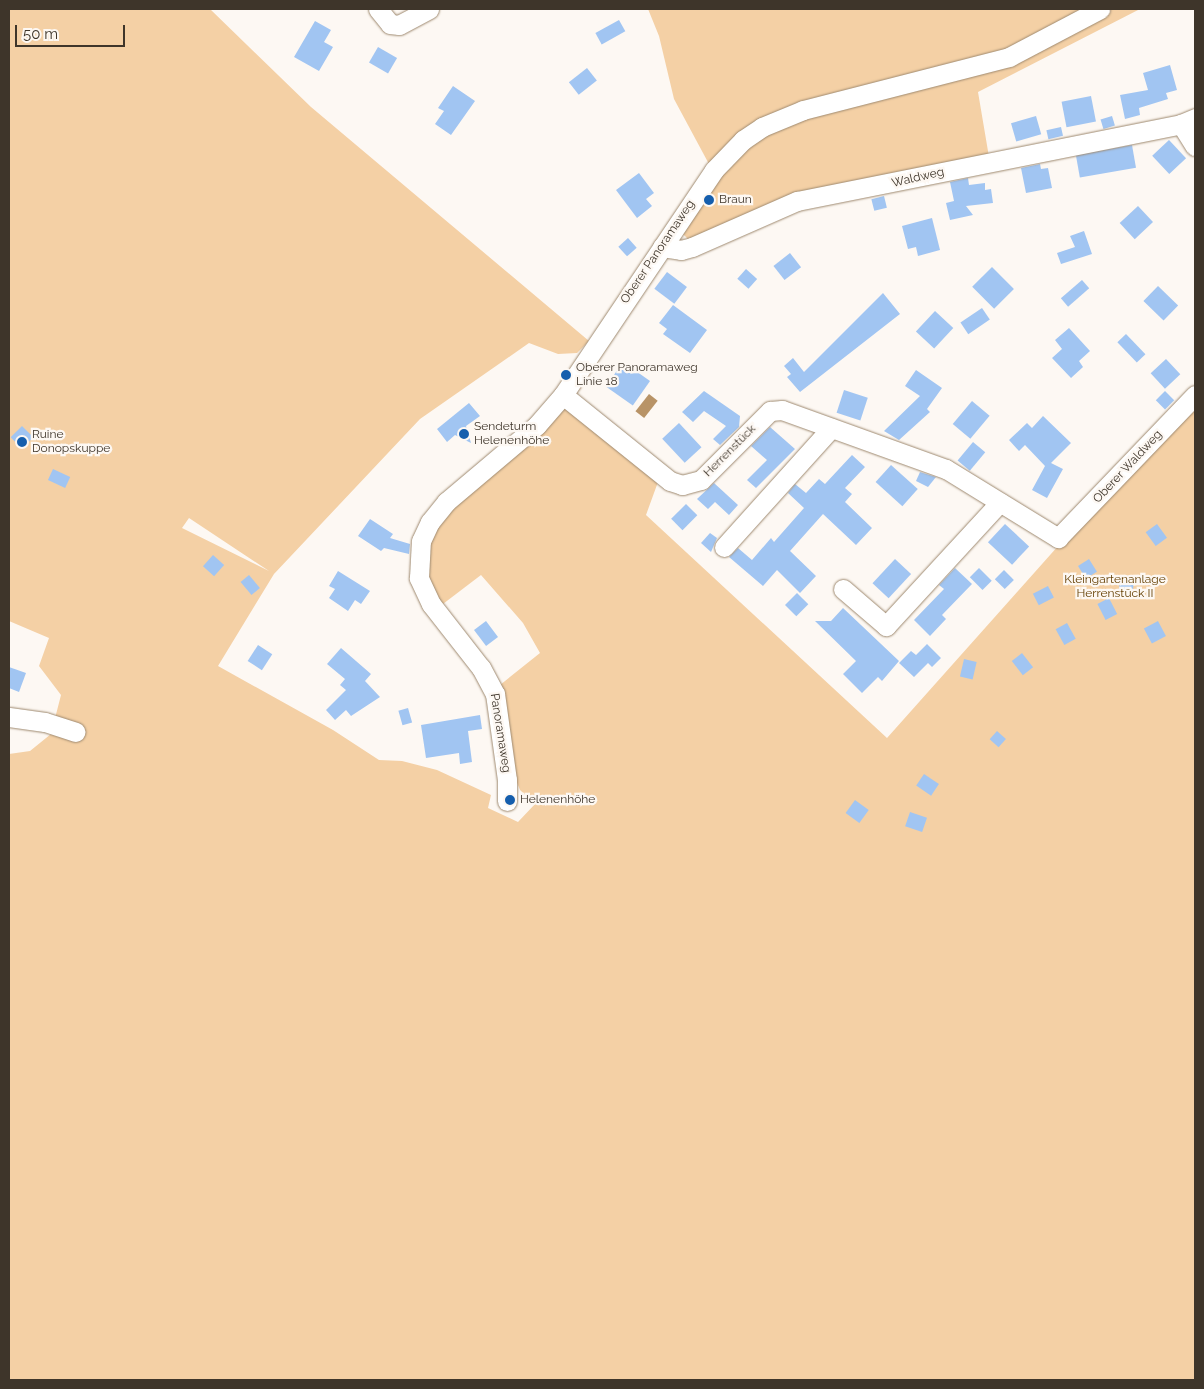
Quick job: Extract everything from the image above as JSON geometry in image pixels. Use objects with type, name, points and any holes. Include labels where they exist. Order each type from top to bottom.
[{"type":"street","points":[[378,9],[390,24],[399,25],[429,9]]},
{"type":"street","name":"Oberer Panoramaweg","points":[[481,668],[431,604],[423,588],[418,570],[421,541],[430,522],[446,502],[537,426],[563,395],[714,170],[743,140],[762,127],[803,110],[1009,57],[1100,9]]},
{"type":"street","name":"Waldweg","points":[[662,247],[681,250],[692,247],[797,201],[1188,121],[1195,146]]},
{"type":"street","name":"Herrenstück","points":[[563,395],[670,481],[682,485],[701,480],[770,411],[782,410],[946,468],[1058,538]]},
{"type":"street","name":"Oberer Waldweg","points":[[1058,538],[1195,395]]},
{"type":"street","points":[[724,547],[831,428]]},
{"type":"street","points":[[843,589],[886,626],[1000,502]]},
{"type":"street","name":"Panoramaweg","points":[[481,668],[494,694],[498,711],[507,780],[507,801]]},
{"type":"street","points":[[9,717],[45,722],[76,732]]},
{"type":"green space","name":"Kleingartenanlage Herrenstück II","points":[[9,9],[210,9],[311,107],[589,341],[577,353],[558,354],[529,343],[420,419],[274,574],[218,666],[333,730],[379,760],[402,761],[437,770],[491,795],[488,808],[518,822],[535,804],[520,790],[514,775],[495,689],[540,653],[523,623],[481,575],[439,607],[426,580],[428,540],[464,492],[568,405],[658,482],[646,515],[887,738],[1075,527],[1195,406],[1195,1380],[9,1380],[9,754],[30,751],[51,734],[61,695],[39,666],[49,638],[9,621]],"holes":[[[189,518],[269,571],[182,528]]]},
{"type":"green space","points":[[648,9],[1140,9],[978,92],[989,157],[885,180],[691,242],[682,233],[717,179],[674,99],[659,36]]},
{"type":"shaded area","points":[[649,394],[658,401],[644,418],[635,411]]},
{"type":"building","points":[[619,20],[625,31],[602,44],[595,33]]},
{"type":"building","points":[[315,21],[331,30],[324,42],[333,47],[319,71],[294,57]]},
{"type":"building","points":[[378,47],[397,58],[388,74],[369,63]]},
{"type":"building","points":[[1170,65],[1177,90],[1166,93],[1168,99],[1139,108],[1140,115],[1125,119],[1120,95],[1148,90],[1143,73]]},
{"type":"building","points":[[587,68],[597,81],[579,95],[569,82]]},
{"type":"building","points":[[453,86],[475,101],[451,135],[435,124],[444,111],[438,108]]},
{"type":"building","points":[[1091,96],[1096,122],[1067,127],[1062,102]]},
{"type":"building","points":[[1036,116],[1041,134],[1016,141],[1011,123]]},
{"type":"building","points":[[1112,116],[1115,126],[1103,129],[1101,120]]},
{"type":"building","points":[[1061,127],[1063,136],[1048,139],[1046,130]]},
{"type":"building","points":[[1169,140],[1186,158],[1169,174],[1152,156]]},
{"type":"building","points":[[1132,145],[1136,168],[1080,178],[1076,155]]},
{"type":"building","points":[[1040,164],[1041,169],[1048,168],[1052,188],[1026,193],[1021,168]]},
{"type":"building","points":[[639,173],[654,193],[646,199],[652,206],[637,218],[616,190]]},
{"type":"building","points":[[968,178],[969,185],[985,183],[985,190],[991,189],[993,203],[966,206],[973,215],[950,220],[946,203],[954,201],[950,182]]},
{"type":"building","points":[[884,196],[887,208],[874,211],[871,199]]},
{"type":"building","points":[[1138,206],[1153,222],[1135,239],[1120,223]]},
{"type":"building","points":[[932,218],[940,250],[918,256],[916,247],[908,249],[902,226]]},
{"type":"building","points":[[1084,231],[1092,254],[1061,264],[1057,253],[1075,247],[1070,236]]},
{"type":"building","points":[[628,238],[637,248],[627,256],[618,247]]},
{"type":"building","points":[[790,253],[801,267],[785,280],[773,266]]},
{"type":"building","points":[[992,267],[1014,289],[994,309],[972,287]]},
{"type":"building","points":[[746,269],[757,279],[748,289],[737,279]]},
{"type":"building","points":[[667,272],[687,287],[674,304],[654,289]]},
{"type":"building","points":[[1082,280],[1089,288],[1068,307],[1061,298]]},
{"type":"building","points":[[1158,286],[1178,305],[1164,321],[1143,301]]},
{"type":"building","points":[[883,293],[900,314],[800,392],[787,377],[791,374],[784,366],[793,358],[804,372]]},
{"type":"building","points":[[673,305],[707,330],[690,353],[663,334],[667,329],[659,323]]},
{"type":"building","points":[[982,308],[990,320],[968,334],[960,323]]},
{"type":"building","points":[[935,311],[953,328],[934,349],[916,331]]},
{"type":"building","points":[[1069,328],[1090,351],[1079,361],[1083,367],[1071,378],[1052,358],[1062,349],[1055,340]]},
{"type":"building","points":[[1126,334],[1145,354],[1137,362],[1117,342]]},
{"type":"building","points":[[1166,359],[1180,374],[1165,389],[1151,373]]},
{"type":"building","points":[[623,362],[650,381],[633,406],[606,387]]},
{"type":"building","points":[[916,370],[942,388],[927,409],[930,412],[899,440],[884,431],[920,396],[905,386]]},
{"type":"building","points":[[844,390],[868,398],[860,421],[837,413]]},
{"type":"building","points":[[704,391],[740,416],[739,427],[720,445],[713,439],[726,426],[704,411],[693,422],[682,412]]},
{"type":"building","points":[[1165,391],[1174,400],[1165,409],[1156,400]]},
{"type":"building","points":[[972,401],[990,416],[970,439],[953,424]]},
{"type":"building","points":[[469,403],[480,416],[466,426],[471,443],[455,435],[447,442],[437,429]]},
{"type":"building","points":[[1043,416],[1071,443],[1051,463],[1063,469],[1047,498],[1032,490],[1045,466],[1025,445],[1019,451],[1009,440],[1027,423],[1032,428]]},
{"type":"building","points":[[679,423],[702,447],[685,463],[662,439]]},
{"type":"building","name":"Ruine Donopskuppe","points":[[22,426],[33,437],[22,449],[11,437]]},
{"type":"building","points":[[770,427],[795,449],[756,488],[747,480],[767,460],[751,446]]},
{"type":"building","points":[[973,442],[985,452],[970,471],[958,460]]},
{"type":"building","points":[[852,455],[865,467],[845,488],[852,494],[845,502],[872,528],[856,545],[823,514],[790,551],[816,576],[800,593],[777,570],[763,586],[729,557],[738,548],[752,560],[771,538],[774,542],[804,508],[788,493],[795,484],[806,493],[819,479],[825,484]]},
{"type":"building","points":[[891,465],[918,489],[902,506],[876,482]]},
{"type":"building","points":[[53,469],[70,477],[65,488],[48,480]]},
{"type":"building","points":[[920,472],[936,477],[928,487],[916,481]]},
{"type":"building","points":[[714,483],[738,505],[729,515],[715,502],[708,509],[697,499]]},
{"type":"building","points":[[686,504],[697,515],[682,530],[671,519]]},
{"type":"building","points":[[370,519],[393,534],[390,538],[410,544],[409,554],[384,548],[381,551],[358,536]]},
{"type":"building","points":[[1005,524],[1029,547],[1012,565],[988,542]]},
{"type":"building","points":[[1157,524],[1167,538],[1156,546],[1146,532]]},
{"type":"building","points":[[710,533],[717,538],[711,552],[701,543]]},
{"type":"building","points":[[213,555],[224,565],[214,576],[203,566]]},
{"type":"building","points":[[895,559],[911,574],[889,598],[872,583]]},
{"type":"building","points":[[1089,559],[1097,572],[1086,579],[1078,566]]},
{"type":"building","points":[[955,568],[972,584],[942,615],[946,619],[930,636],[914,620],[944,589],[939,585]]},
{"type":"building","points":[[979,568],[992,581],[983,590],[970,577]]},
{"type":"building","points":[[1004,570],[1014,580],[1005,589],[995,579]]},
{"type":"building","points":[[338,571],[370,591],[361,604],[355,600],[348,611],[329,598],[335,589],[329,586]]},
{"type":"building","points":[[249,575],[260,588],[252,595],[241,582]]},
{"type":"building","points":[[1120,581],[1134,583],[1132,596],[1118,594]]},
{"type":"building","points":[[1048,586],[1054,598],[1039,605],[1033,594]]},
{"type":"building","points":[[797,593],[808,604],[796,616],[785,605]]},
{"type":"building","points":[[1109,598],[1117,614],[1106,620],[1097,604]]},
{"type":"building","points":[[843,608],[899,661],[882,681],[878,677],[862,693],[843,674],[856,661],[815,621],[831,621]]},
{"type":"building","points":[[486,621],[498,637],[486,646],[474,630]]},
{"type":"building","points":[[1158,621],[1166,636],[1152,644],[1144,629]]},
{"type":"building","points":[[1067,623],[1076,639],[1064,645],[1056,629]]},
{"type":"building","points":[[927,644],[941,658],[932,667],[928,663],[914,677],[899,663],[911,651],[916,655]]},
{"type":"building","points":[[258,645],[272,654],[262,670],[248,661]]},
{"type":"building","points":[[341,648],[371,674],[365,681],[380,697],[351,716],[346,710],[335,720],[326,710],[346,690],[340,685],[345,679],[327,664]]},
{"type":"building","points":[[1022,653],[1033,667],[1023,675],[1012,661]]},
{"type":"building","points":[[964,659],[977,662],[973,679],[960,677]]},
{"type":"building","points":[[9,667],[26,673],[19,692],[9,688]]},
{"type":"building","points":[[408,708],[412,722],[403,725],[398,711]]},
{"type":"building","points":[[480,715],[482,729],[468,731],[472,762],[460,764],[459,753],[426,758],[421,725]]},
{"type":"building","points":[[997,731],[1006,739],[999,747],[990,739]]},
{"type":"building","points":[[924,774],[939,784],[931,796],[916,786]]},
{"type":"building","points":[[855,800],[869,810],[859,823],[846,813]]},
{"type":"building","points":[[910,812],[927,818],[922,832],[905,826]]},
{"type":"place","name":"Braun","points":[[709,200]]},
{"type":"place","name":"Oberer Panoramaweg Linie 18","points":[[566,375]]},
{"type":"place","name":"Sendeturm Helenenhöhe","points":[[464,434]]},
{"type":"place","name":"Ruine Donopskuppe","points":[[22,442]]},
{"type":"place","name":"Helenenhöhe","points":[[510,800]]}]
